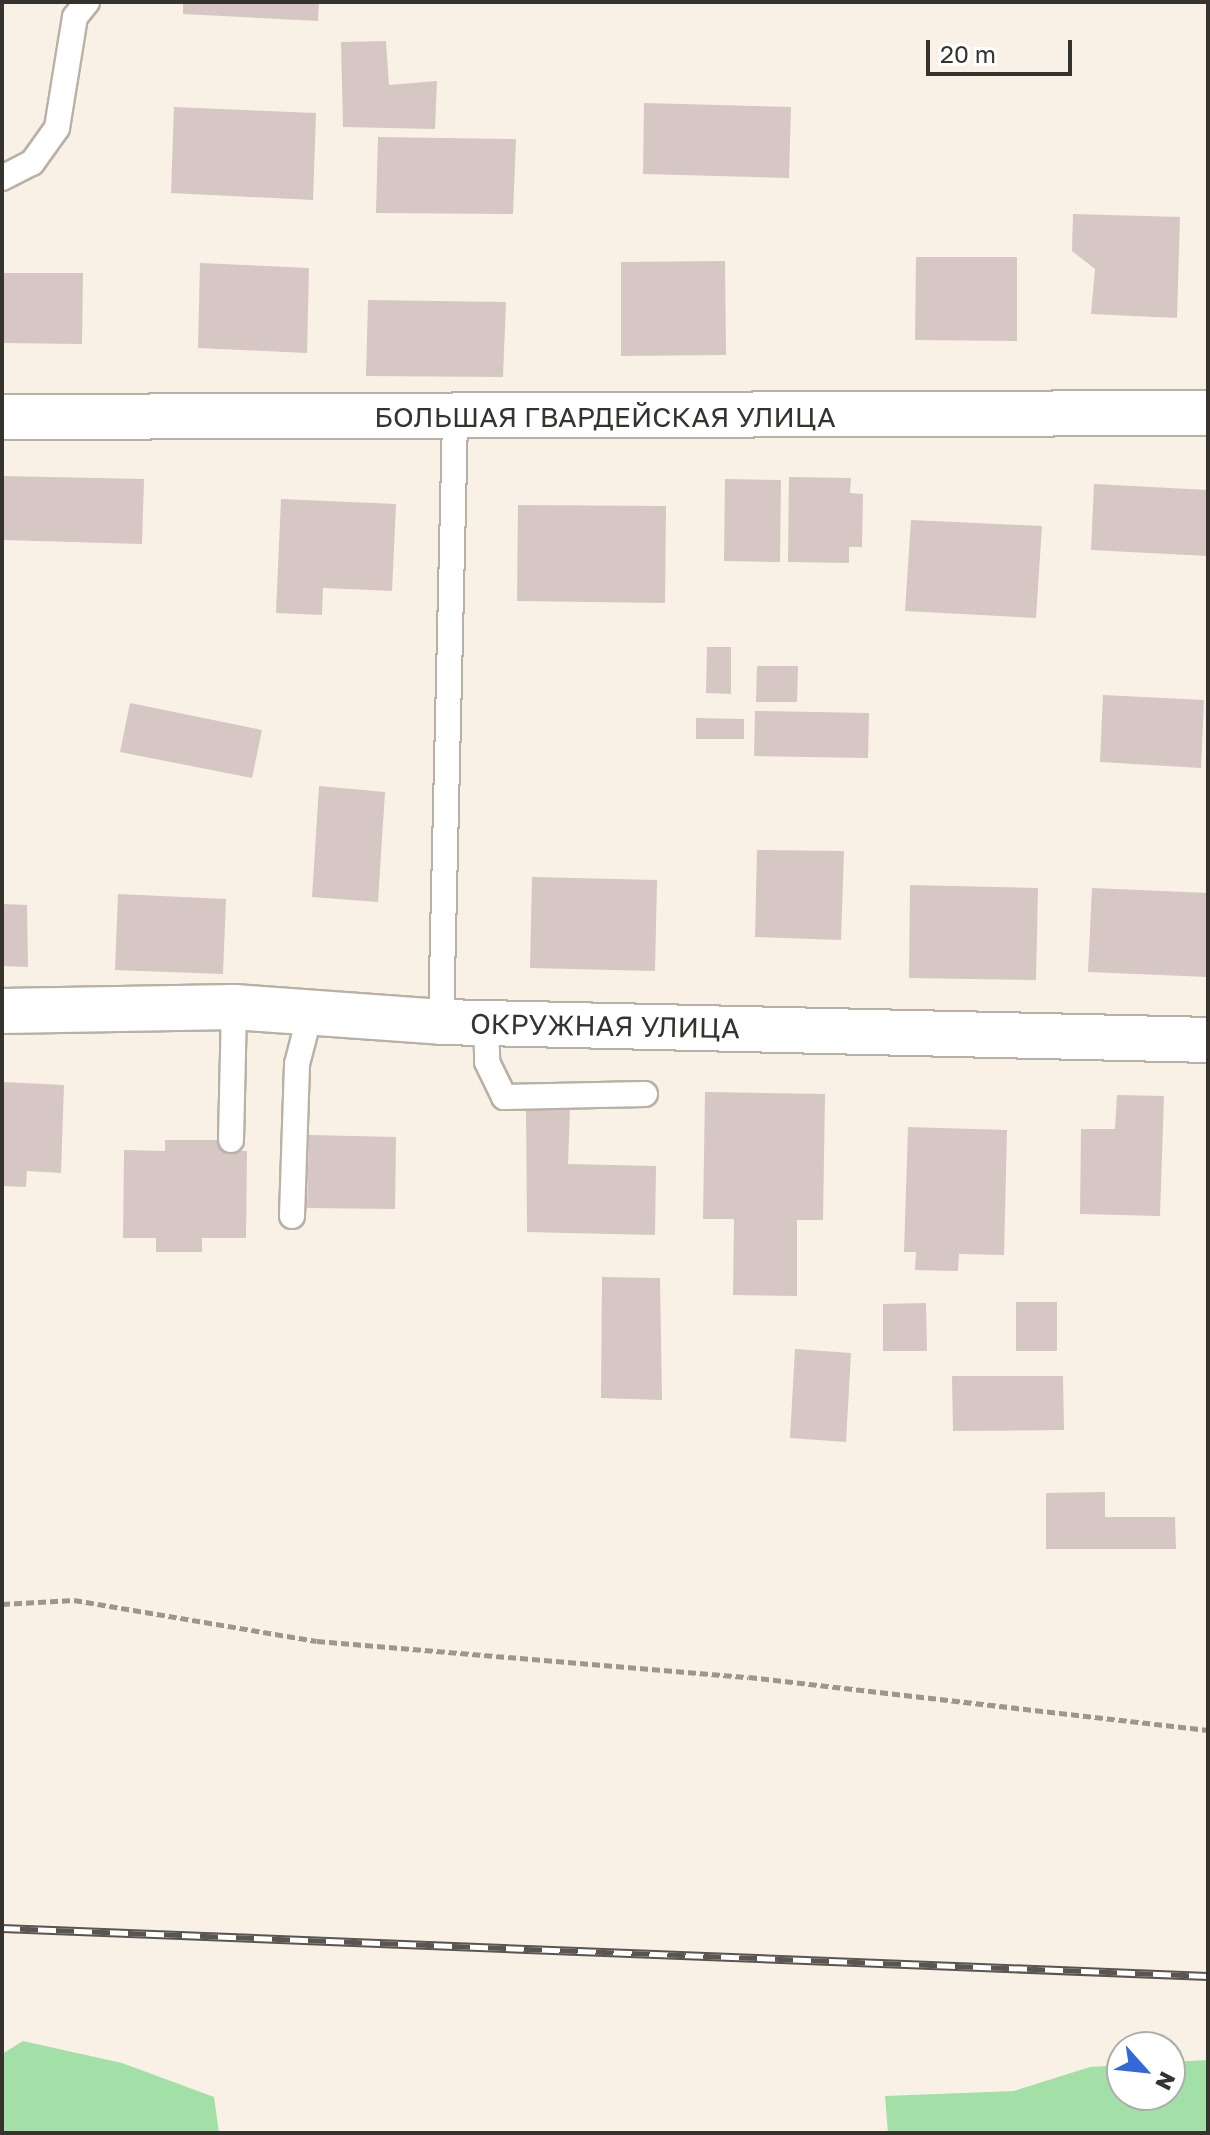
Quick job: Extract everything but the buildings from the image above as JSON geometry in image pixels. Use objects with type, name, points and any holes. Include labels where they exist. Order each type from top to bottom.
[{"type":"street","name":"БОЛЬШАЯ ГВАРДЕЙСКАЯ УЛИЦА","points":[[2,417],[455,419],[1208,413]]},
{"type":"street","name":"ОКРУЖНАЯ УЛИЦА","points":[[2,1011],[234,1007],[486,1024],[1208,1040]]},
{"type":"lane","points":[[2,178],[32,163],[57,128],[75,17],[87,2]]},
{"type":"lane","points":[[441,1022],[455,419]]},
{"type":"lane","points":[[231,1140],[234,1007]]},
{"type":"lane","points":[[292,1216],[297,1064],[310,1014]]},
{"type":"lane","points":[[486,1024],[487,1062],[504,1097],[645,1094]]},
{"type":"path","points":[[2,1604],[74,1600],[317,1641],[749,1677],[1208,1730]]},
{"type":"green space","points":[[23,2041],[122,2063],[214,2097],[219,2133],[2,2133],[2,2054]]},
{"type":"green space","points":[[1208,2060],[1208,2133],[888,2133],[885,2096],[1014,2091],[1090,2067],[1106,2066],[1106,2111],[1186,2111],[1186,2061]]},
{"type":"railway","points":[[2,1928],[1208,1976]]}]
